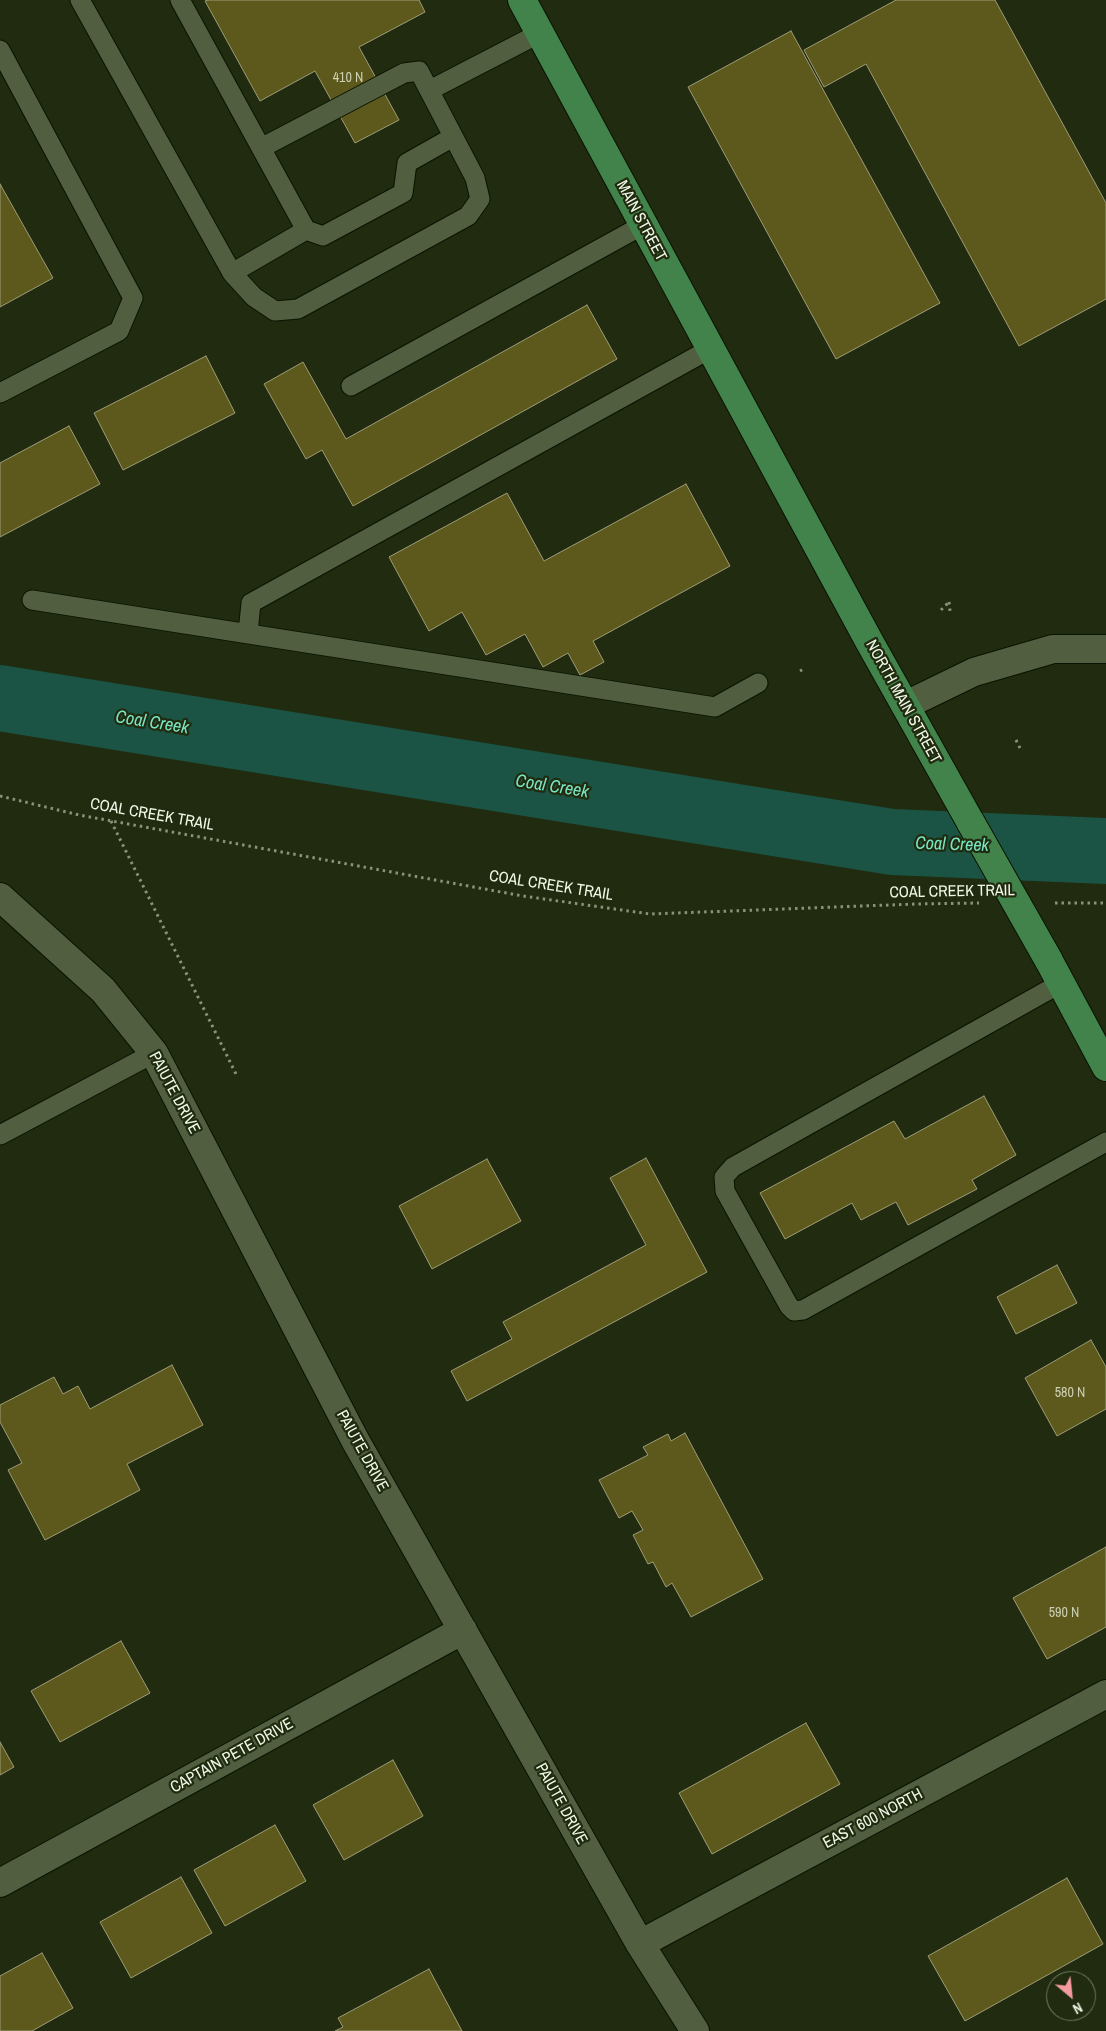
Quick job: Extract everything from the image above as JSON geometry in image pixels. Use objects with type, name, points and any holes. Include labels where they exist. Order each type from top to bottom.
[{"type":"main road","name":"MAIN STREET","points":[[522,0],[761,443]]},
{"type":"main road","name":"NORTH MAIN STREET","points":[[761,443],[1061,983]]},
{"type":"main road","points":[[1061,983],[1106,1067]]},
{"type":"street","points":[[906,705],[974,672],[1053,649],[1106,648]]},
{"type":"street","name":"PAIUTE DRIVE","points":[[0,897],[104,990],[154,1053],[355,1440],[640,1944],[695,2031]]},
{"type":"street","name":"CAPTAIN PETE DRIVE","points":[[0,1883],[464,1630]]},
{"type":"street","name":"EAST 600 NORTH","points":[[640,1944],[1106,1694]]},
{"type":"lane","points":[[80,0],[232,273],[254,297],[275,311],[298,309],[468,216],[480,200],[475,178],[419,71],[404,73],[261,148]]},
{"type":"lane","points":[[180,0],[306,230],[323,236],[403,193],[407,163],[453,137]]},
{"type":"lane","points":[[430,90],[540,33]]},
{"type":"lane","points":[[0,50],[133,298],[119,331],[0,393]]},
{"type":"lane","points":[[351,386],[643,225]]},
{"type":"lane","points":[[232,273],[306,230]]},
{"type":"lane","points":[[248,633],[251,603],[710,349]]},
{"type":"lane","points":[[32,600],[715,707],[758,683]]},
{"type":"lane","points":[[1061,983],[733,1167],[724,1177],[725,1191],[789,1306],[794,1311],[803,1310],[1106,1142]]},
{"type":"lane","points":[[0,1135],[154,1053]]},
{"type":"path","points":[[941,610],[949,602],[950,611]]},
{"type":"path","points":[[800,671],[805,668]]},
{"type":"path","points":[[1016,740],[1020,748]]},
{"type":"path","name":"COAL CREEK TRAIL","points":[[0,796],[111,820],[523,896],[650,914],[916,904],[986,904]]},
{"type":"path","points":[[111,820],[237,1076]]},
{"type":"path","points":[[1046,904],[1106,904]]},
{"type":"building","points":[[419,0],[425,12],[359,47],[399,120],[355,143],[315,71],[260,101],[205,1]]},
{"type":"building","points":[[896,0],[995,0],[1106,203],[1106,299],[1019,346],[866,64],[824,87],[804,50]]},
{"type":"building","points":[[791,31],[940,303],[836,359],[688,87]]},
{"type":"building","points":[[0,184],[53,278],[0,307]]},
{"type":"building","points":[[587,305],[617,359],[353,506],[322,450],[306,459],[264,384],[303,362],[346,439]]},
{"type":"building","points":[[206,356],[235,413],[123,470],[94,413]]},
{"type":"building","points":[[69,426],[100,484],[0,537],[0,463]]},
{"type":"building","points":[[686,484],[730,566],[593,641],[604,662],[580,675],[568,653],[543,667],[525,634],[486,655],[462,612],[429,631],[389,557],[507,493],[544,561]]},
{"type":"building","points":[[984,1096],[1016,1155],[972,1180],[977,1189],[908,1225],[896,1202],[861,1220],[852,1203],[785,1239],[760,1193],[894,1121],[905,1139]]},
{"type":"building","points":[[646,1158],[707,1272],[467,1401],[451,1371],[512,1339],[503,1322],[646,1245],[610,1178]]},
{"type":"building","points":[[487,1159],[521,1221],[432,1269],[399,1206]]},
{"type":"building","points":[[1057,1265],[1077,1303],[1016,1334],[997,1297]]},
{"type":"building","points":[[1091,1340],[1106,1367],[1106,1409],[1057,1436],[1025,1378]]},
{"type":"building","points":[[172,1365],[203,1425],[127,1464],[140,1490],[45,1540],[8,1470],[22,1463],[0,1422],[0,1405],[54,1377],[63,1394],[78,1386],[90,1409]]},
{"type":"building","points":[[685,1433],[763,1579],[691,1617],[672,1583],[666,1587],[653,1562],[648,1564],[633,1535],[643,1530],[632,1511],[619,1518],[599,1480],[648,1455],[643,1447],[668,1434],[671,1441]]},
{"type":"building","points":[[1106,1547],[1106,1627],[1047,1659],[1013,1598]]},
{"type":"building","points":[[121,1641],[150,1693],[60,1742],[31,1691]]},
{"type":"building","points":[[806,1723],[840,1784],[712,1854],[679,1793]]},
{"type":"building","points":[[0,1742],[14,1767],[0,1775]]},
{"type":"building","points":[[393,1760],[423,1816],[344,1860],[313,1805]]},
{"type":"building","points":[[275,1825],[306,1881],[225,1926],[194,1870]]},
{"type":"building","points":[[181,1877],[212,1933],[131,1978],[100,1922]]},
{"type":"building","points":[[1067,1878],[1103,1944],[1055,1971],[1046,1971],[1046,1976],[965,2021],[928,1956]]},
{"type":"building","points":[[42,1953],[73,2008],[32,2031],[0,2031],[0,1976]]},
{"type":"building","points":[[429,1969],[462,2031],[335,2031],[343,2027],[338,2018]]},
{"type":"waterway","name":"Coal Creek","points":[[0,698],[892,842],[1106,851]]}]
